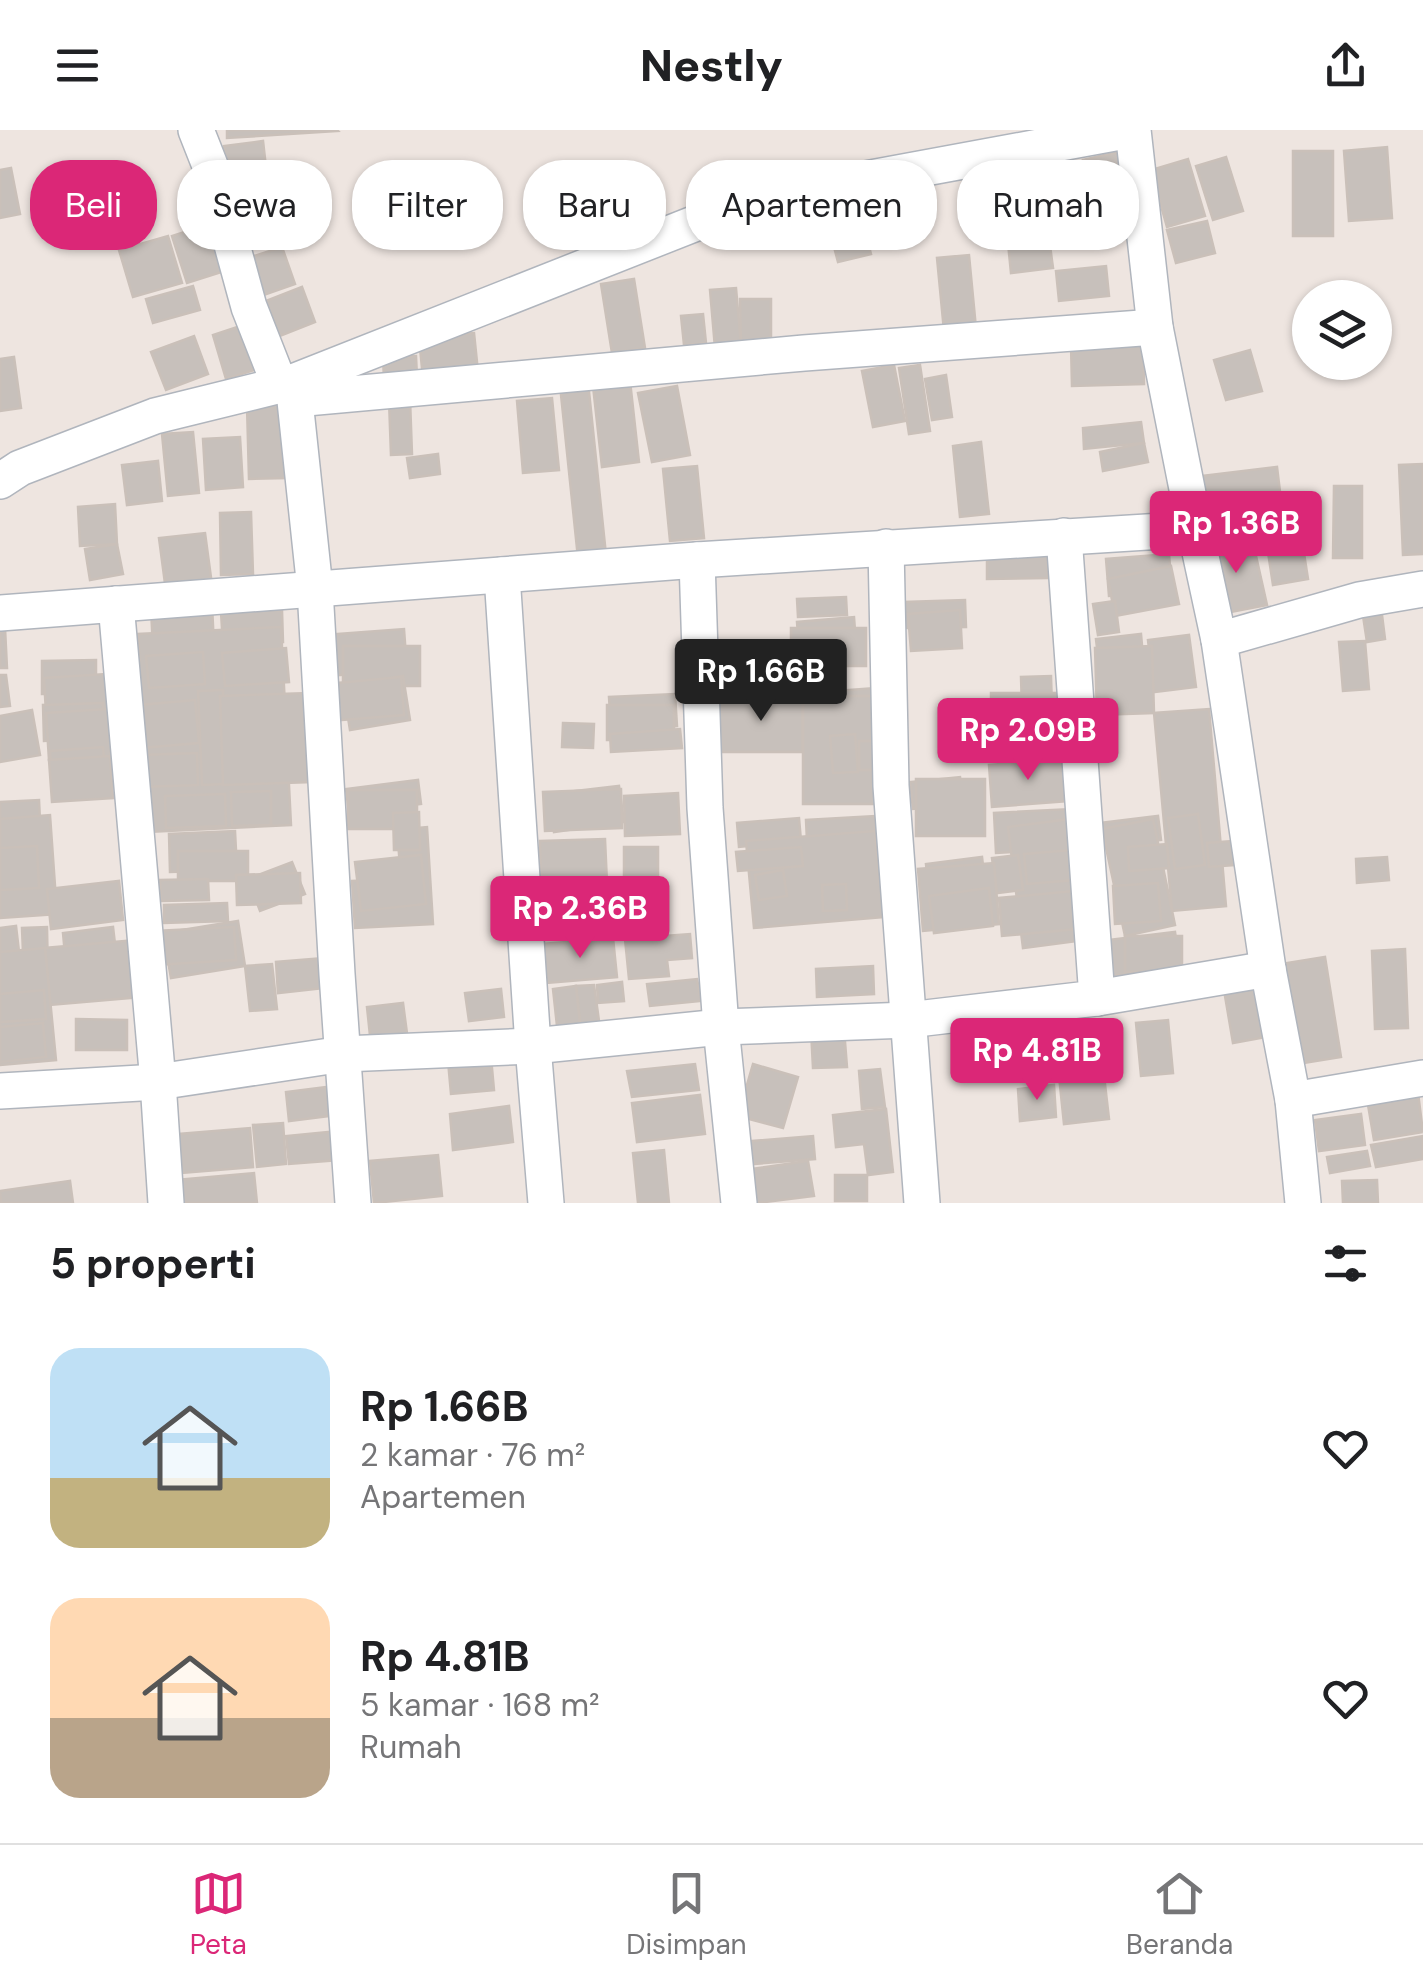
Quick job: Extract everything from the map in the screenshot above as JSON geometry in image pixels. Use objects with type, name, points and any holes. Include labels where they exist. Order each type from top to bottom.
[{"type":"street","points":[[196,130],[211,168],[249,307],[289,389],[315,589],[327,826],[354,1203]]},
{"type":"street","points":[[289,389],[757,199],[1132,130],[1155,327],[1219,640],[1268,969],[1293,1100],[1303,1203]]},
{"type":"street","points":[[0,481],[20,468],[154,416],[289,389],[1155,327]]},
{"type":"street","points":[[0,613],[696,560],[1195,529]]},
{"type":"street","points":[[1064,536],[1097,998]]},
{"type":"street","points":[[886,547],[891,786],[922,1203]]},
{"type":"street","points":[[696,560],[705,808],[721,1027],[740,1203]]},
{"type":"street","points":[[502,575],[546,1203]]},
{"type":"street","points":[[1219,640],[1359,600],[1423,589]]},
{"type":"street","points":[[116,604],[166,1203]]},
{"type":"street","points":[[0,1091],[158,1082],[343,1054],[533,1046],[721,1027],[908,1020],[1097,998],[1268,969]]},
{"type":"street","points":[[1293,1100],[1423,1078]]},
{"type":"building","points":[[227,130],[337,130],[338,131],[227,138]]},
{"type":"building","points":[[263,141],[265,160],[226,160],[224,146]]},
{"type":"building","points":[[1387,147],[1392,218],[1349,221],[1344,151]]},
{"type":"building","points":[[1122,151],[1124,160],[1083,160]]},
{"type":"building","points":[[1293,151],[1333,151],[1333,236],[1293,236]]},
{"type":"building","points":[[1226,157],[1243,211],[1213,220],[1196,166]]},
{"type":"building","points":[[1188,159],[1205,216],[1167,227],[1151,170]]},
{"type":"building","points":[[11,168],[20,214],[0,218],[0,170]]},
{"type":"building","points":[[1207,221],[1215,253],[1176,263],[1167,230]]},
{"type":"building","points":[[177,234],[177,250],[225,250],[231,269],[187,283],[172,236]]},
{"type":"building","points":[[168,236],[182,283],[133,297],[119,250],[157,250],[157,239]]},
{"type":"building","points":[[283,250],[295,284],[261,296],[248,258]]},
{"type":"building","points":[[835,250],[870,250],[871,254],[838,262]]},
{"type":"building","points":[[1009,250],[1051,250],[1053,268],[1011,273]]},
{"type":"building","points":[[969,255],[976,328],[944,331],[937,258]]},
{"type":"building","points":[[1106,266],[1109,296],[1059,301],[1056,271]]},
{"type":"building","points":[[634,279],[645,348],[612,353],[601,284]]},
{"type":"building","points":[[193,286],[200,310],[153,323],[146,299]]},
{"type":"building","points":[[302,287],[315,322],[280,336],[266,301]]},
{"type":"building","points":[[736,288],[741,345],[715,348],[710,290]]},
{"type":"building","points":[[740,299],[771,299],[771,345],[741,345]]},
{"type":"building","points":[[703,314],[706,343],[684,345],[681,316]]},
{"type":"building","points":[[243,325],[257,369],[226,379],[213,335]]},
{"type":"building","points":[[474,333],[478,372],[423,378],[419,338]]},
{"type":"building","points":[[194,336],[208,374],[166,390],[151,352]]},
{"type":"building","points":[[1143,344],[1144,384],[1072,386],[1071,345]]},
{"type":"building","points":[[1250,350],[1262,391],[1226,400],[1214,360]]},
{"type":"building","points":[[416,356],[417,377],[384,379],[383,358]]},
{"type":"building","points":[[14,357],[21,408],[0,411],[0,359]]},
{"type":"building","points":[[894,365],[905,421],[873,427],[862,371]]},
{"type":"building","points":[[920,365],[930,431],[909,434],[899,368]]},
{"type":"building","points":[[946,375],[952,417],[932,420],[925,379]]},
{"type":"building","points":[[630,381],[639,462],[602,467],[593,386]]},
{"type":"building","points":[[588,382],[606,555],[578,558],[560,385]]},
{"type":"building","points":[[677,386],[690,455],[652,462],[638,393]]},
{"type":"building","points":[[552,398],[559,470],[523,473],[517,401]]},
{"type":"building","points":[[410,399],[412,454],[391,455],[389,400]]},
{"type":"building","points":[[285,405],[288,478],[249,479],[247,406]]},
{"type":"building","points":[[1141,422],[1144,443],[1084,449],[1083,428]]},
{"type":"building","points":[[193,432],[199,493],[168,496],[162,434]]},
{"type":"building","points":[[240,437],[243,487],[206,490],[203,439]]},
{"type":"building","points":[[981,442],[989,514],[960,517],[953,446]]},
{"type":"building","points":[[1144,443],[1148,462],[1103,471],[1100,452]]},
{"type":"building","points":[[438,454],[440,474],[410,478],[407,458]]},
{"type":"building","points":[[158,461],[162,501],[127,505],[122,465]]},
{"type":"building","points":[[1423,464],[1423,554],[1403,555],[1399,465]]},
{"type":"building","points":[[697,466],[704,538],[670,541],[663,469]]},
{"type":"building","points":[[1277,467],[1281,500],[1205,509],[1201,476]]},
{"type":"building","points":[[1334,486],[1362,486],[1362,558],[1333,558]]},
{"type":"building","points":[[115,504],[117,544],[80,546],[78,507]]},
{"type":"building","points":[[251,512],[253,574],[221,575],[220,513]]},
{"type":"building","points":[[205,533],[212,585],[166,591],[159,538]]},
{"type":"building","points":[[1301,534],[1308,579],[1273,585],[1266,539]]},
{"type":"building","points":[[1252,538],[1267,605],[1220,614],[1206,547]]},
{"type":"building","points":[[117,544],[123,574],[90,580],[85,549]]},
{"type":"building","points":[[987,549],[1048,549],[1048,578],[987,579]]},
{"type":"building","points":[[1169,554],[1172,591],[1109,596],[1106,559]]},
{"type":"building","points":[[1171,566],[1179,604],[1115,616],[1108,579]]},
{"type":"building","points":[[846,597],[847,615],[798,617],[797,599]]},
{"type":"building","points":[[965,600],[966,627],[905,628],[904,602]]},
{"type":"building","points":[[1115,601],[1119,632],[1098,635],[1093,604]]},
{"type":"building","points":[[212,605],[214,646],[153,649],[151,608]]},
{"type":"building","points":[[1381,607],[1385,639],[1367,642],[1362,609]]},
{"type":"building","points":[[282,610],[283,642],[223,645],[221,612]]},
{"type":"building","points":[[960,610],[962,648],[911,651],[908,614]]},
{"type":"building","points":[[854,617],[856,644],[799,648],[797,622]]},
{"type":"building","points":[[281,627],[291,825],[148,832],[138,634]]},
{"type":"building","points":[[0,628],[5,628],[7,668],[0,668]]},
{"type":"building","points":[[791,628],[866,628],[866,666],[791,666]]},
{"type":"building","points":[[404,629],[407,670],[328,676],[325,635]]},
{"type":"building","points":[[1141,634],[1145,679],[1101,683],[1096,639]]},
{"type":"building","points":[[1189,635],[1196,687],[1154,692],[1148,640]]},
{"type":"building","points":[[1365,641],[1369,689],[1343,691],[1339,642]]},
{"type":"building","points":[[343,646],[420,646],[420,686],[343,686]]},
{"type":"building","points":[[1152,646],[1154,713],[1097,715],[1095,648]]},
{"type":"building","points":[[286,648],[289,682],[225,686],[222,653]]},
{"type":"building","points":[[203,652],[205,684],[149,688],[146,656]]},
{"type":"building","points":[[96,660],[96,693],[42,694],[42,661]]},
{"type":"building","points":[[106,674],[109,709],[46,713],[44,678]]},
{"type":"building","points":[[0,675],[6,675],[10,706],[0,707]]},
{"type":"building","points":[[403,676],[410,720],[350,730],[343,686]]},
{"type":"building","points":[[1051,676],[1052,708],[1022,709],[1021,677]]},
{"type":"building","points":[[401,677],[404,715],[330,721],[327,684]]},
{"type":"building","points":[[792,686],[795,733],[711,738],[708,691]]},
{"type":"building","points":[[875,688],[878,727],[800,733],[796,694]]},
{"type":"building","points":[[223,690],[227,784],[202,785],[198,691]]},
{"type":"building","points":[[310,693],[312,782],[223,785],[220,696]]},
{"type":"building","points":[[991,693],[1060,693],[1060,758],[991,758]]},
{"type":"building","points":[[675,694],[677,726],[611,730],[609,697]]},
{"type":"building","points":[[719,696],[803,696],[803,752],[719,752]]},
{"type":"building","points":[[803,696],[878,696],[878,804],[803,804]]},
{"type":"building","points":[[195,700],[199,743],[142,748],[139,705]]},
{"type":"building","points":[[103,703],[104,738],[44,741],[43,705]]},
{"type":"building","points":[[607,705],[674,705],[674,740],[607,740]]},
{"type":"building","points":[[108,709],[111,756],[49,760],[46,713]]},
{"type":"building","points":[[1209,709],[1226,906],[1172,911],[1154,713]]},
{"type":"building","points":[[32,710],[40,755],[0,762],[0,716]]},
{"type":"building","points":[[1058,711],[1061,745],[1007,748],[1004,716]]},
{"type":"building","points":[[563,723],[594,724],[593,748],[562,747]]},
{"type":"building","points":[[680,729],[682,748],[611,752],[610,734]]},
{"type":"building","points":[[855,734],[858,772],[833,773],[830,736]]},
{"type":"building","points":[[859,741],[877,741],[878,770],[859,770]]},
{"type":"building","points":[[103,747],[105,773],[51,777],[50,751]]},
{"type":"building","points":[[197,753],[198,785],[142,787],[142,755]]},
{"type":"building","points":[[110,756],[113,798],[52,802],[49,760]]},
{"type":"building","points":[[1065,759],[1068,801],[992,807],[989,765]]},
{"type":"building","points":[[960,777],[963,804],[913,809],[910,782]]},
{"type":"building","points":[[916,779],[985,779],[985,836],[916,836]]},
{"type":"building","points":[[418,780],[421,804],[349,813],[346,789]]},
{"type":"building","points":[[619,786],[624,822],[554,832],[549,794]]},
{"type":"building","points":[[621,789],[622,828],[545,831],[543,792]]},
{"type":"building","points":[[348,790],[417,790],[417,828],[427,827],[433,924],[355,928],[352,881],[401,879],[397,829],[348,829]]},
{"type":"building","points":[[271,791],[271,825],[232,826],[231,792]]},
{"type":"building","points":[[678,793],[680,834],[625,836],[624,796]]},
{"type":"building","points":[[225,794],[226,826],[166,828],[165,796]]},
{"type":"building","points":[[39,800],[41,841],[0,843],[0,802]]},
{"type":"building","points":[[1072,809],[1074,849],[996,853],[994,813]]},
{"type":"building","points":[[419,812],[420,850],[394,850],[393,813]]},
{"type":"building","points":[[1198,814],[1205,865],[1175,869],[1168,818]]},
{"type":"building","points":[[50,815],[57,914],[0,918],[0,819]]},
{"type":"building","points":[[875,816],[878,859],[808,863],[806,820]]},
{"type":"building","points":[[1158,816],[1161,840],[1102,847],[1099,823]]},
{"type":"building","points":[[799,818],[801,841],[739,847],[737,823]]},
{"type":"building","points":[[1070,819],[1085,940],[1023,948],[1008,827]]},
{"type":"building","points":[[1153,819],[1175,925],[1125,936],[1102,829]]},
{"type":"building","points":[[235,831],[237,870],[170,872],[169,834]]},
{"type":"building","points":[[875,831],[883,917],[754,928],[746,841]]},
{"type":"building","points":[[605,839],[607,883],[541,885],[540,841]]},
{"type":"building","points":[[1232,841],[1234,865],[1209,867],[1207,843]]},
{"type":"building","points":[[1167,844],[1169,868],[1129,871],[1128,847]]},
{"type":"building","points":[[37,846],[39,888],[0,890],[0,848]]},
{"type":"building","points":[[624,847],[658,847],[658,880],[624,880]]},
{"type":"building","points":[[801,847],[803,866],[738,871],[736,852]]},
{"type":"building","points":[[1072,850],[1075,880],[1027,884],[1024,854]]},
{"type":"building","points":[[178,851],[248,851],[248,881],[178,881]]},
{"type":"building","points":[[421,855],[426,904],[361,911],[355,862]]},
{"type":"building","points":[[1018,855],[1023,890],[997,893],[992,858]]},
{"type":"building","points":[[982,857],[985,883],[929,890],[926,864]]},
{"type":"building","points":[[1387,857],[1389,880],[1357,883],[1356,859]]},
{"type":"building","points":[[292,862],[305,894],[260,911],[248,879]]},
{"type":"building","points":[[994,863],[999,924],[923,931],[918,869]]},
{"type":"building","points":[[783,870],[787,896],[759,900],[755,875]]},
{"type":"building","points":[[300,873],[301,903],[237,905],[236,875]]},
{"type":"building","points":[[208,879],[209,900],[161,901],[160,880]]},
{"type":"building","points":[[119,881],[123,920],[51,929],[47,889]]},
{"type":"building","points":[[1158,883],[1161,921],[1115,924],[1113,886]]},
{"type":"building","points":[[846,884],[847,910],[823,911],[822,885]]},
{"type":"building","points":[[989,888],[993,926],[934,933],[929,896]]},
{"type":"building","points":[[1084,890],[1088,928],[1002,936],[999,898]]},
{"type":"building","points":[[227,903],[228,921],[164,923],[164,905]]},
{"type":"building","points":[[238,921],[245,966],[171,978],[163,933]]},
{"type":"building","points":[[16,926],[21,969],[0,972],[0,928]]},
{"type":"building","points":[[47,927],[48,977],[24,978],[22,928]]},
{"type":"building","points":[[113,927],[118,970],[67,976],[63,933]]},
{"type":"building","points":[[234,927],[236,960],[156,965],[155,931]]},
{"type":"building","points":[[1175,932],[1180,969],[1112,976],[1108,940]]},
{"type":"building","points":[[690,934],[692,958],[667,960],[669,976],[629,979],[625,939]]},
{"type":"building","points":[[1125,936],[1182,936],[1182,972],[1125,972]]},
{"type":"building","points":[[613,938],[617,977],[547,983],[543,944]]},
{"type":"building","points":[[135,940],[141,997],[50,1005],[45,948]]},
{"type":"building","points":[[45,948],[56,1060],[0,1065],[0,952]]},
{"type":"building","points":[[1405,949],[1408,1028],[1375,1029],[1372,951]]},
{"type":"building","points":[[1325,957],[1341,1057],[1297,1064],[1281,964]]},
{"type":"building","points":[[323,958],[325,988],[278,993],[276,962]]},
{"type":"building","points":[[272,964],[277,1009],[250,1011],[245,966]]},
{"type":"building","points":[[873,966],[874,994],[817,997],[816,969]]},
{"type":"building","points":[[697,979],[701,1001],[650,1006],[647,984]]},
{"type":"building","points":[[622,982],[624,1001],[598,1003],[597,985]]},
{"type":"building","points":[[1258,984],[1266,1037],[1233,1043],[1224,990]]},
{"type":"building","points":[[594,985],[599,1021],[580,1024],[576,986]]},
{"type":"building","points":[[576,986],[580,1024],[557,1026],[553,989]]},
{"type":"building","points":[[501,989],[504,1017],[469,1021],[465,993]]},
{"type":"building","points":[[44,990],[46,1019],[0,1022],[0,994]]},
{"type":"building","points":[[403,1003],[408,1041],[371,1045],[367,1007]]},
{"type":"building","points":[[1045,1014],[1052,1076],[1014,1080],[1007,1018]]},
{"type":"building","points":[[76,1019],[127,1020],[127,1050],[76,1050]]},
{"type":"building","points":[[1168,1020],[1173,1073],[1141,1076],[1136,1023]]},
{"type":"building","points":[[43,1023],[46,1057],[0,1062],[0,1027]]},
{"type":"building","points":[[844,1029],[847,1067],[813,1068],[811,1030]]},
{"type":"building","points":[[1099,1032],[1109,1119],[1064,1124],[1055,1037]]},
{"type":"building","points":[[491,1057],[494,1090],[451,1094],[448,1061]]},
{"type":"building","points":[[695,1064],[699,1090],[632,1097],[627,1071]]},
{"type":"building","points":[[753,1064],[798,1077],[783,1128],[738,1116]]},
{"type":"building","points":[[880,1069],[885,1107],[862,1109],[859,1071]]},
{"type":"building","points":[[1054,1085],[1056,1117],[1020,1121],[1018,1089]]},
{"type":"building","points":[[1417,1085],[1423,1132],[1374,1140],[1366,1093]]},
{"type":"building","points":[[335,1086],[338,1115],[289,1121],[286,1092]]},
{"type":"building","points":[[700,1095],[705,1134],[637,1142],[632,1103]]},
{"type":"building","points":[[509,1106],[513,1142],[453,1150],[450,1114]]},
{"type":"building","points":[[886,1109],[893,1172],[868,1175],[864,1144],[836,1147],[833,1115]]},
{"type":"building","points":[[1361,1114],[1365,1145],[1319,1151],[1315,1120]]},
{"type":"building","points":[[283,1123],[286,1164],[257,1167],[253,1125]]},
{"type":"building","points":[[250,1128],[253,1167],[182,1173],[179,1134]]},
{"type":"building","points":[[337,1131],[339,1160],[289,1164],[286,1136]]},
{"type":"building","points":[[813,1136],[815,1159],[742,1165],[740,1142]]},
{"type":"building","points":[[1423,1136],[1423,1159],[1376,1167],[1371,1145]]},
{"type":"building","points":[[664,1150],[669,1203],[638,1203],[633,1153]]},
{"type":"building","points":[[1367,1151],[1370,1166],[1330,1173],[1327,1157]]},
{"type":"building","points":[[438,1155],[442,1196],[374,1203],[370,1161]]},
{"type":"building","points":[[808,1161],[814,1196],[757,1203],[751,1169]]},
{"type":"building","points":[[254,1173],[257,1203],[179,1203],[177,1180]]},
{"type":"building","points":[[835,1175],[867,1175],[867,1201],[835,1201]]},
{"type":"building","points":[[1377,1180],[1378,1203],[1343,1203],[1342,1181]]},
{"type":"building","points":[[70,1181],[73,1203],[1,1203],[0,1191]]}]
